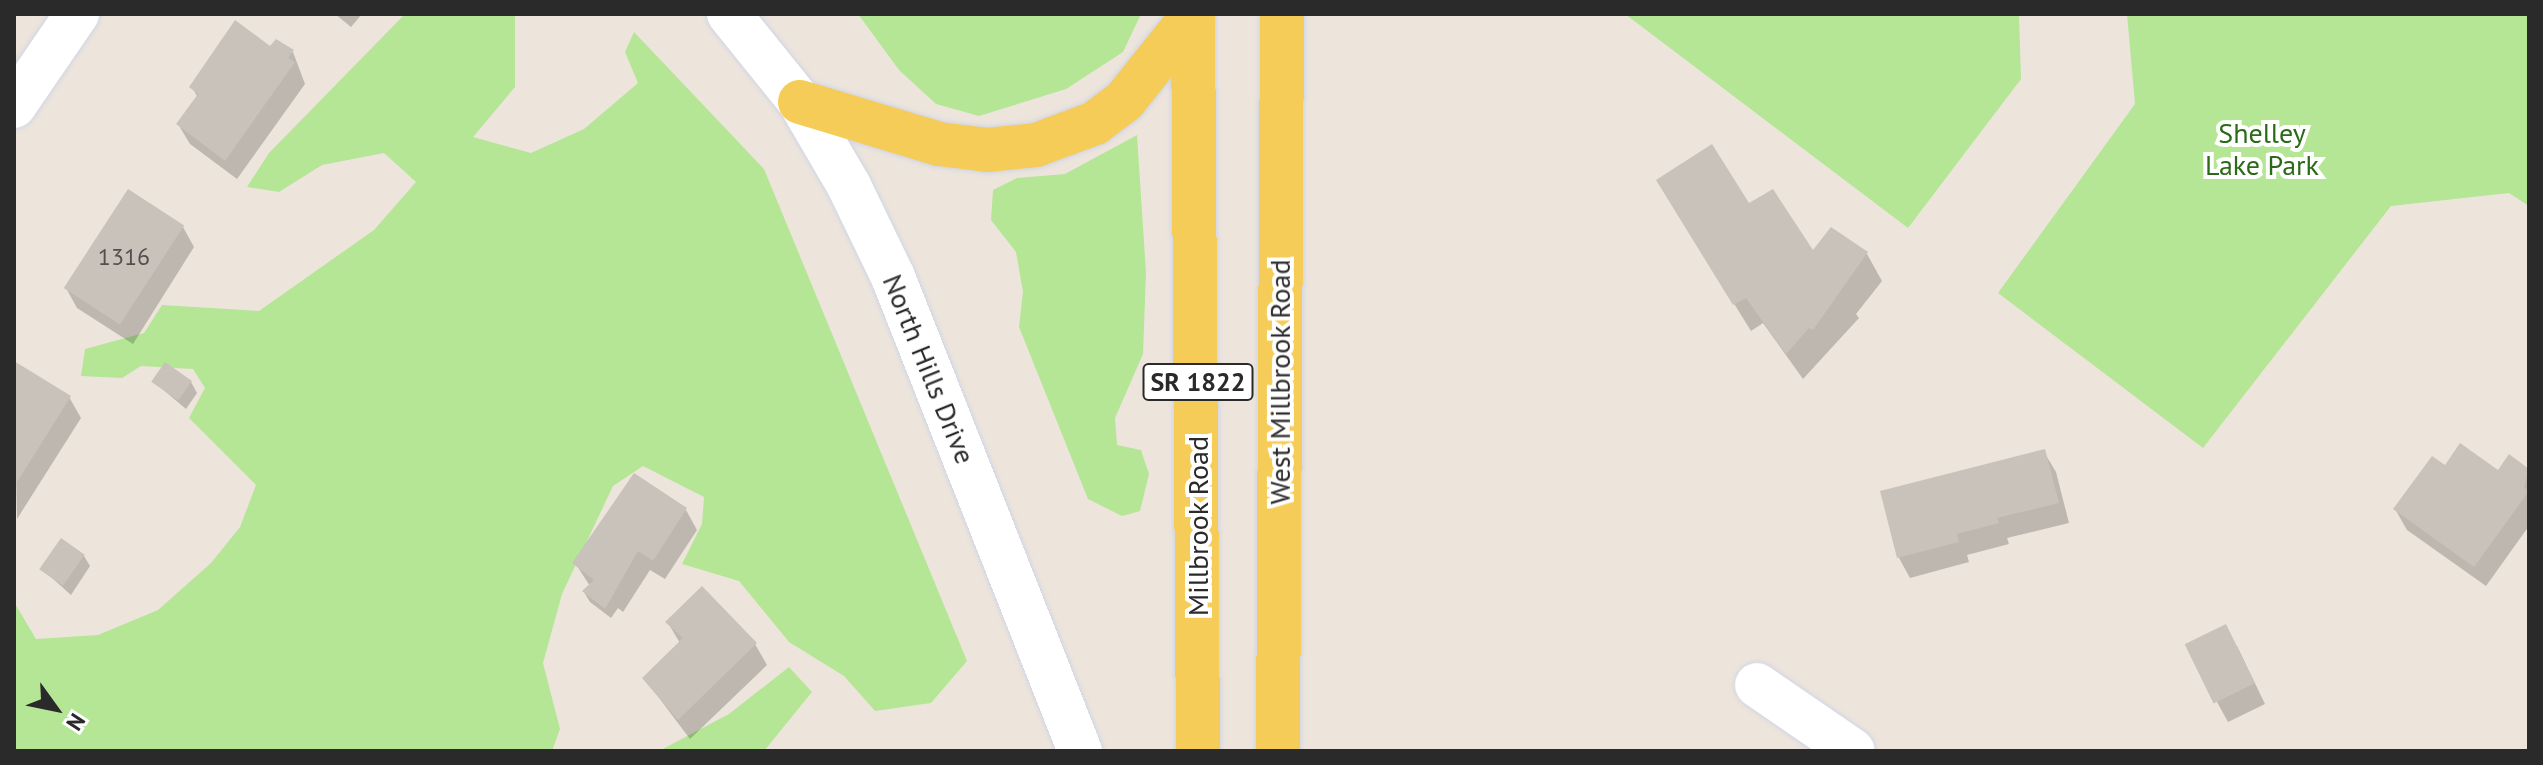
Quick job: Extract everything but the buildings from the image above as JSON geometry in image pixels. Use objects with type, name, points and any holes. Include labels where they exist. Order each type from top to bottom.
[{"type":"main road","points":[[14,106],[77,14]]},
{"type":"main road","name":"North Hills Drive","points":[[729,14],[800,102],[849,186],[893,277],[1080,751]]},
{"type":"main road","points":[[800,102],[939,144],[987,150],[1036,145],[1095,123],[1125,100],[1193,14]]},
{"type":"main road","name":"Millbrook Road","points":[[1193,14],[1198,751]]},
{"type":"main road","name":"West Millbrook Road","points":[[1278,751],[1282,14]]},
{"type":"main road","points":[[1757,685],[1853,751]]},
{"type":"green space","points":[[405,14],[515,14],[515,87],[473,137],[531,153],[584,129],[638,83],[625,52],[634,32],[764,169],[967,661],[931,703],[875,711],[844,676],[789,642],[739,581],[682,564],[702,524],[704,497],[643,466],[613,486],[562,594],[543,663],[560,729],[552,751],[14,751],[14,602],[36,639],[98,635],[158,610],[211,563],[240,527],[256,485],[189,418],[205,388],[193,369],[141,366],[122,378],[81,376],[85,349],[144,333],[162,305],[259,311],[374,230],[416,182],[384,153],[322,165],[279,192],[247,187],[269,153]]},
{"type":"green space","points":[[858,14],[1141,14],[1123,52],[1066,89],[979,116],[936,104],[899,70]]},
{"type":"green space","points":[[1625,14],[2019,14],[2021,79],[1908,228]]},
{"type":"green space","name":"Shelley Lake Park","points":[[2127,14],[2529,14],[2529,206],[2509,193],[2391,206],[2203,448],[1998,293],[2135,104]]},
{"type":"green space","points":[[1137,135],[1146,273],[1143,354],[1115,418],[1117,445],[1141,450],[1149,474],[1140,511],[1122,516],[1088,499],[1019,327],[1023,292],[1016,252],[991,220],[993,190],[1017,178],[1065,174]]},
{"type":"green space","points":[[789,667],[812,692],[764,751],[659,751],[729,714]]}]
